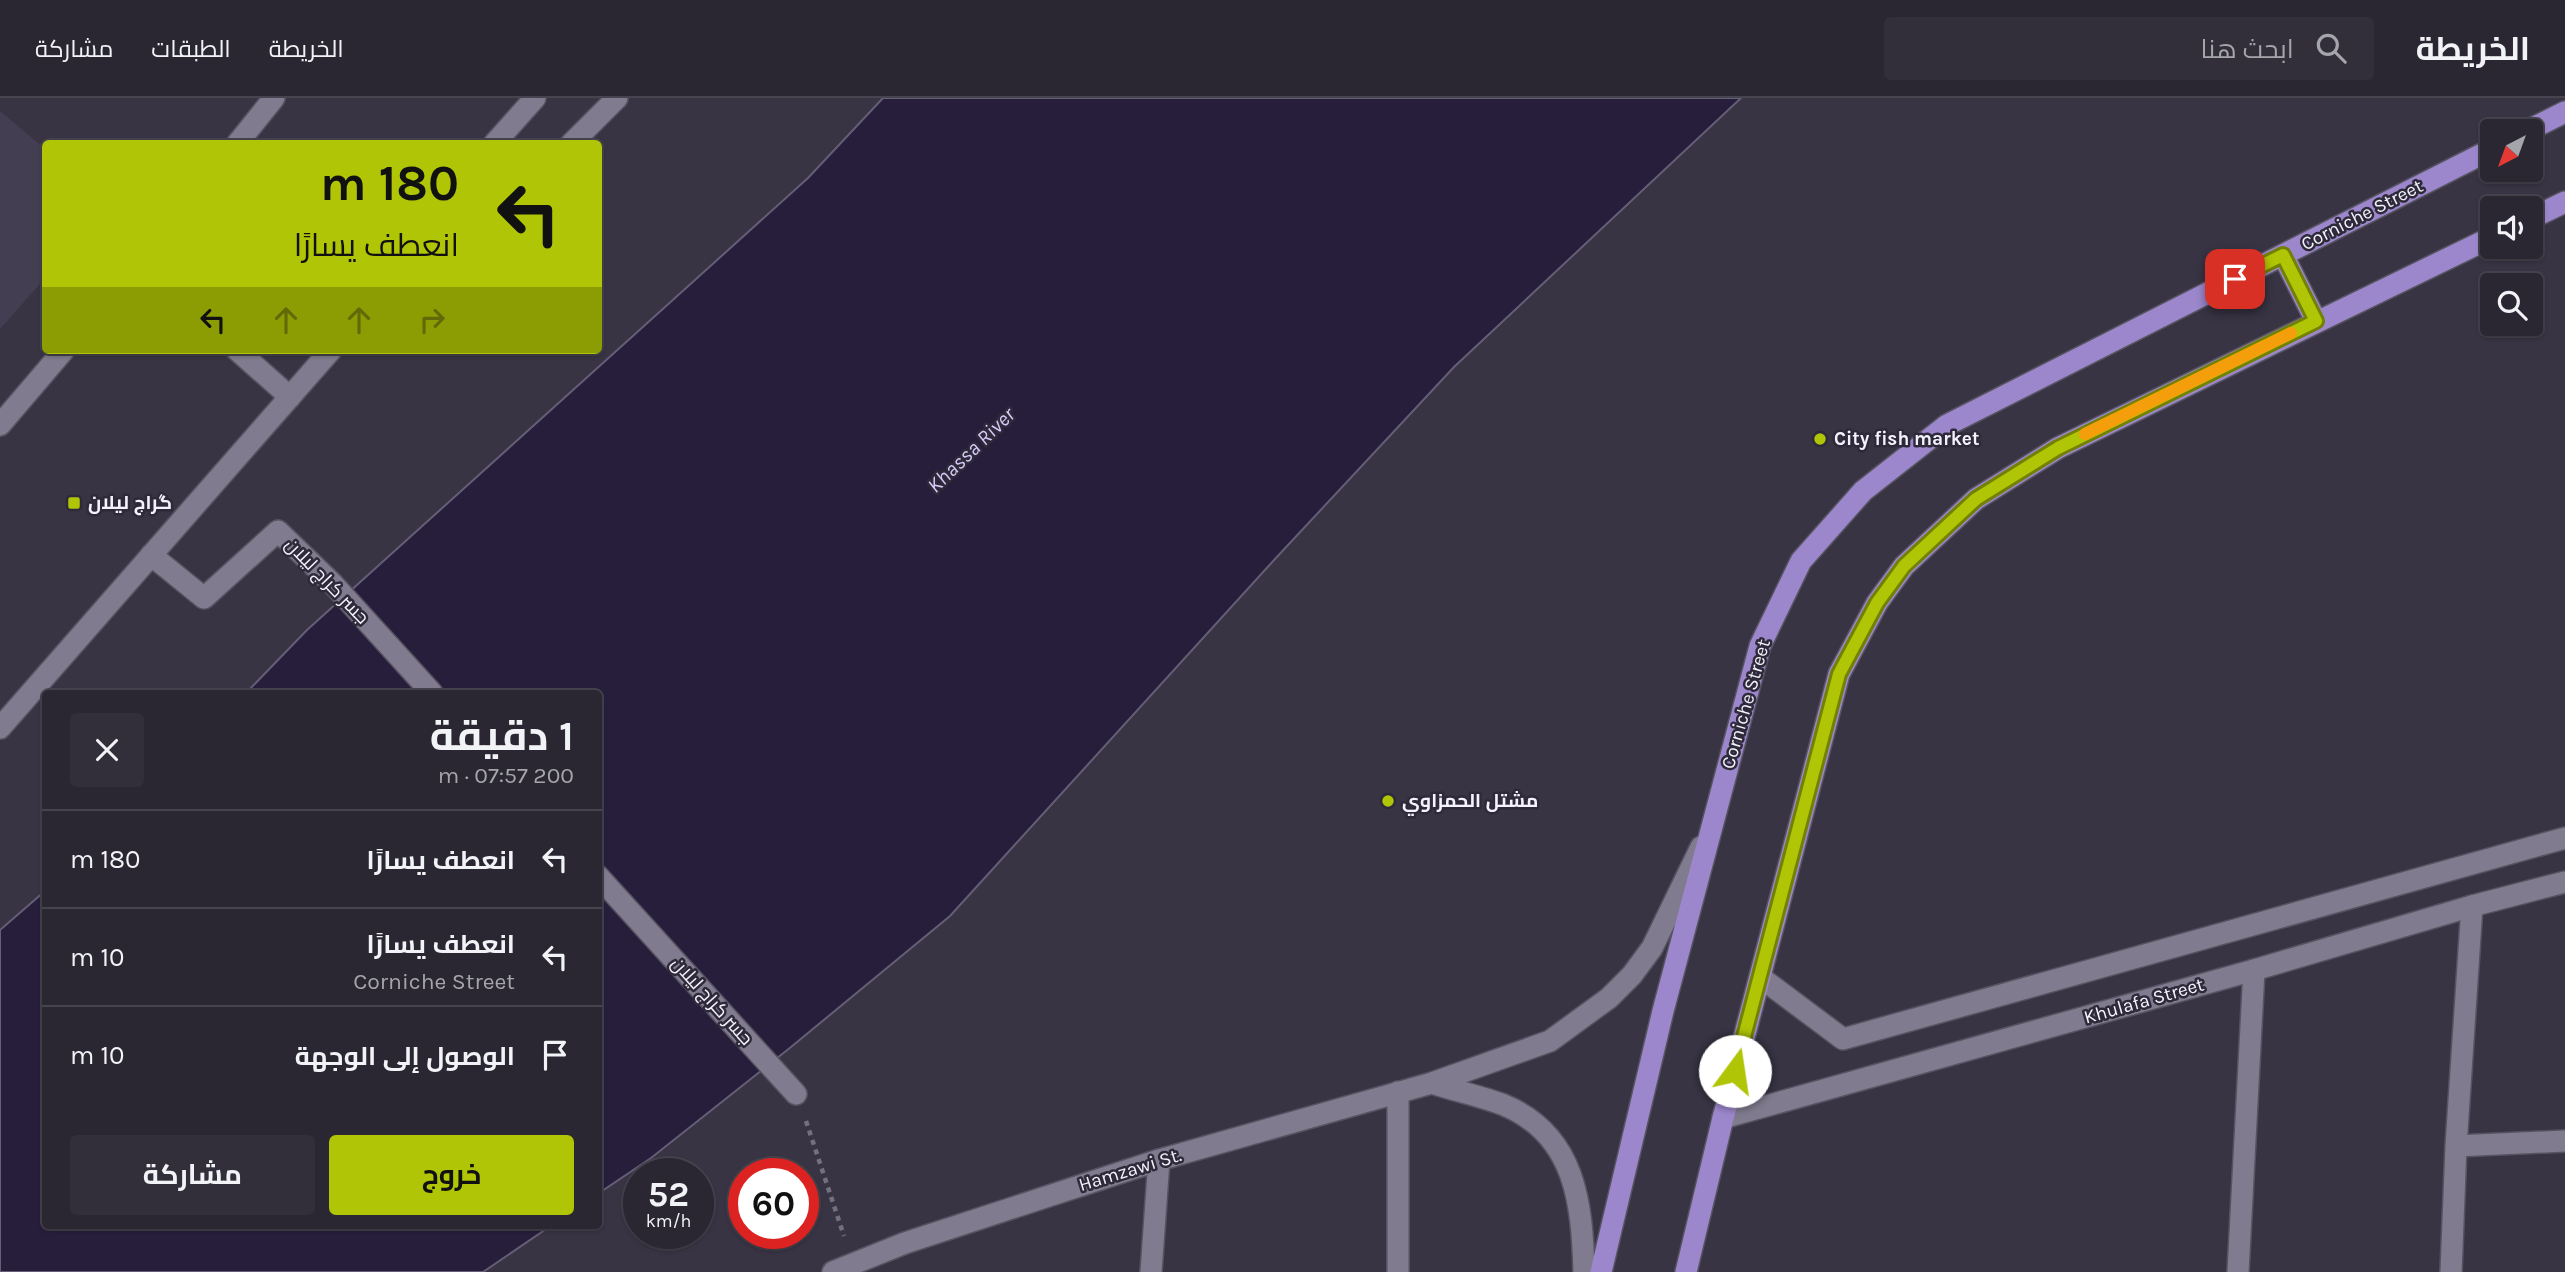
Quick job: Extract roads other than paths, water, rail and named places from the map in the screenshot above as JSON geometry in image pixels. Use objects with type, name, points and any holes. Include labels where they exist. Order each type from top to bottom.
[{"type":"main road","points":[[2543,123],[2565,112]]},
{"type":"main road","name":"Corniche Street","points":[[1601,1272],[1663,1011],[1760,646],[1801,561],[1863,491],[1947,425],[2480,155]]},
{"type":"main road","points":[[2543,213],[2565,202]]},
{"type":"main road","points":[[1686,1272],[1723,1118],[1839,674],[1877,603],[1904,566],[1976,499],[2058,448],[2480,243]]},
{"type":"main road","points":[[2283,255],[2316,321]]},
{"type":"street","points":[[240,140],[274,98]]},
{"type":"street","points":[[498,140],[535,98]]},
{"type":"street","points":[[575,140],[617,98]]},
{"type":"street","points":[[0,425],[61,354]]},
{"type":"street","points":[[242,354],[290,397]]},
{"type":"street","points":[[0,728],[328,354]]},
{"type":"street","name":"جسر كراج ليلان","points":[[151,555],[204,598],[278,531],[333,584],[429,690]]},
{"type":"street","name":"Hamzawi St.","points":[[832,1272],[905,1243],[1159,1160],[1432,1083],[1550,1041],[1609,998],[1632,975],[1652,948],[1714,820]]},
{"type":"street","points":[[1760,977],[1843,1039],[2565,838]]},
{"type":"street","name":"جسر كراج ليلان","points":[[602,880],[796,1094]]},
{"type":"street","name":"Khulafa Street","points":[[1723,1118],[2565,882]]},
{"type":"street","points":[[2451,1272],[2456,1146],[2472,906]]},
{"type":"street","points":[[2238,1272],[2254,970]]},
{"type":"street","points":[[1432,1083],[1505,1105],[1541,1129],[1553,1142],[1563,1156],[1577,1190],[1584,1272]]},
{"type":"street","points":[[1398,1092],[1398,1272]]},
{"type":"street","points":[[2456,1146],[2565,1141]]},
{"type":"street","points":[[1151,1272],[1159,1160]]},
{"type":"water","name":"Khassa River","points":[[883,98],[1741,98],[1454,367],[950,916],[651,1158],[623,1158],[623,1177],[602,1191],[602,690],[249,690],[307,630],[808,178]]},
{"type":"water","points":[[42,894],[42,1229],[546,1229],[483,1272],[0,1272],[0,930]]},
{"type":"place","name":"City fish market","points":[[1820,439]]},
{"type":"place","name":"گراج لیلان","points":[[74,503]]},
{"type":"place","name":"مشتل الحمزاوي","points":[[1388,801]]}]
